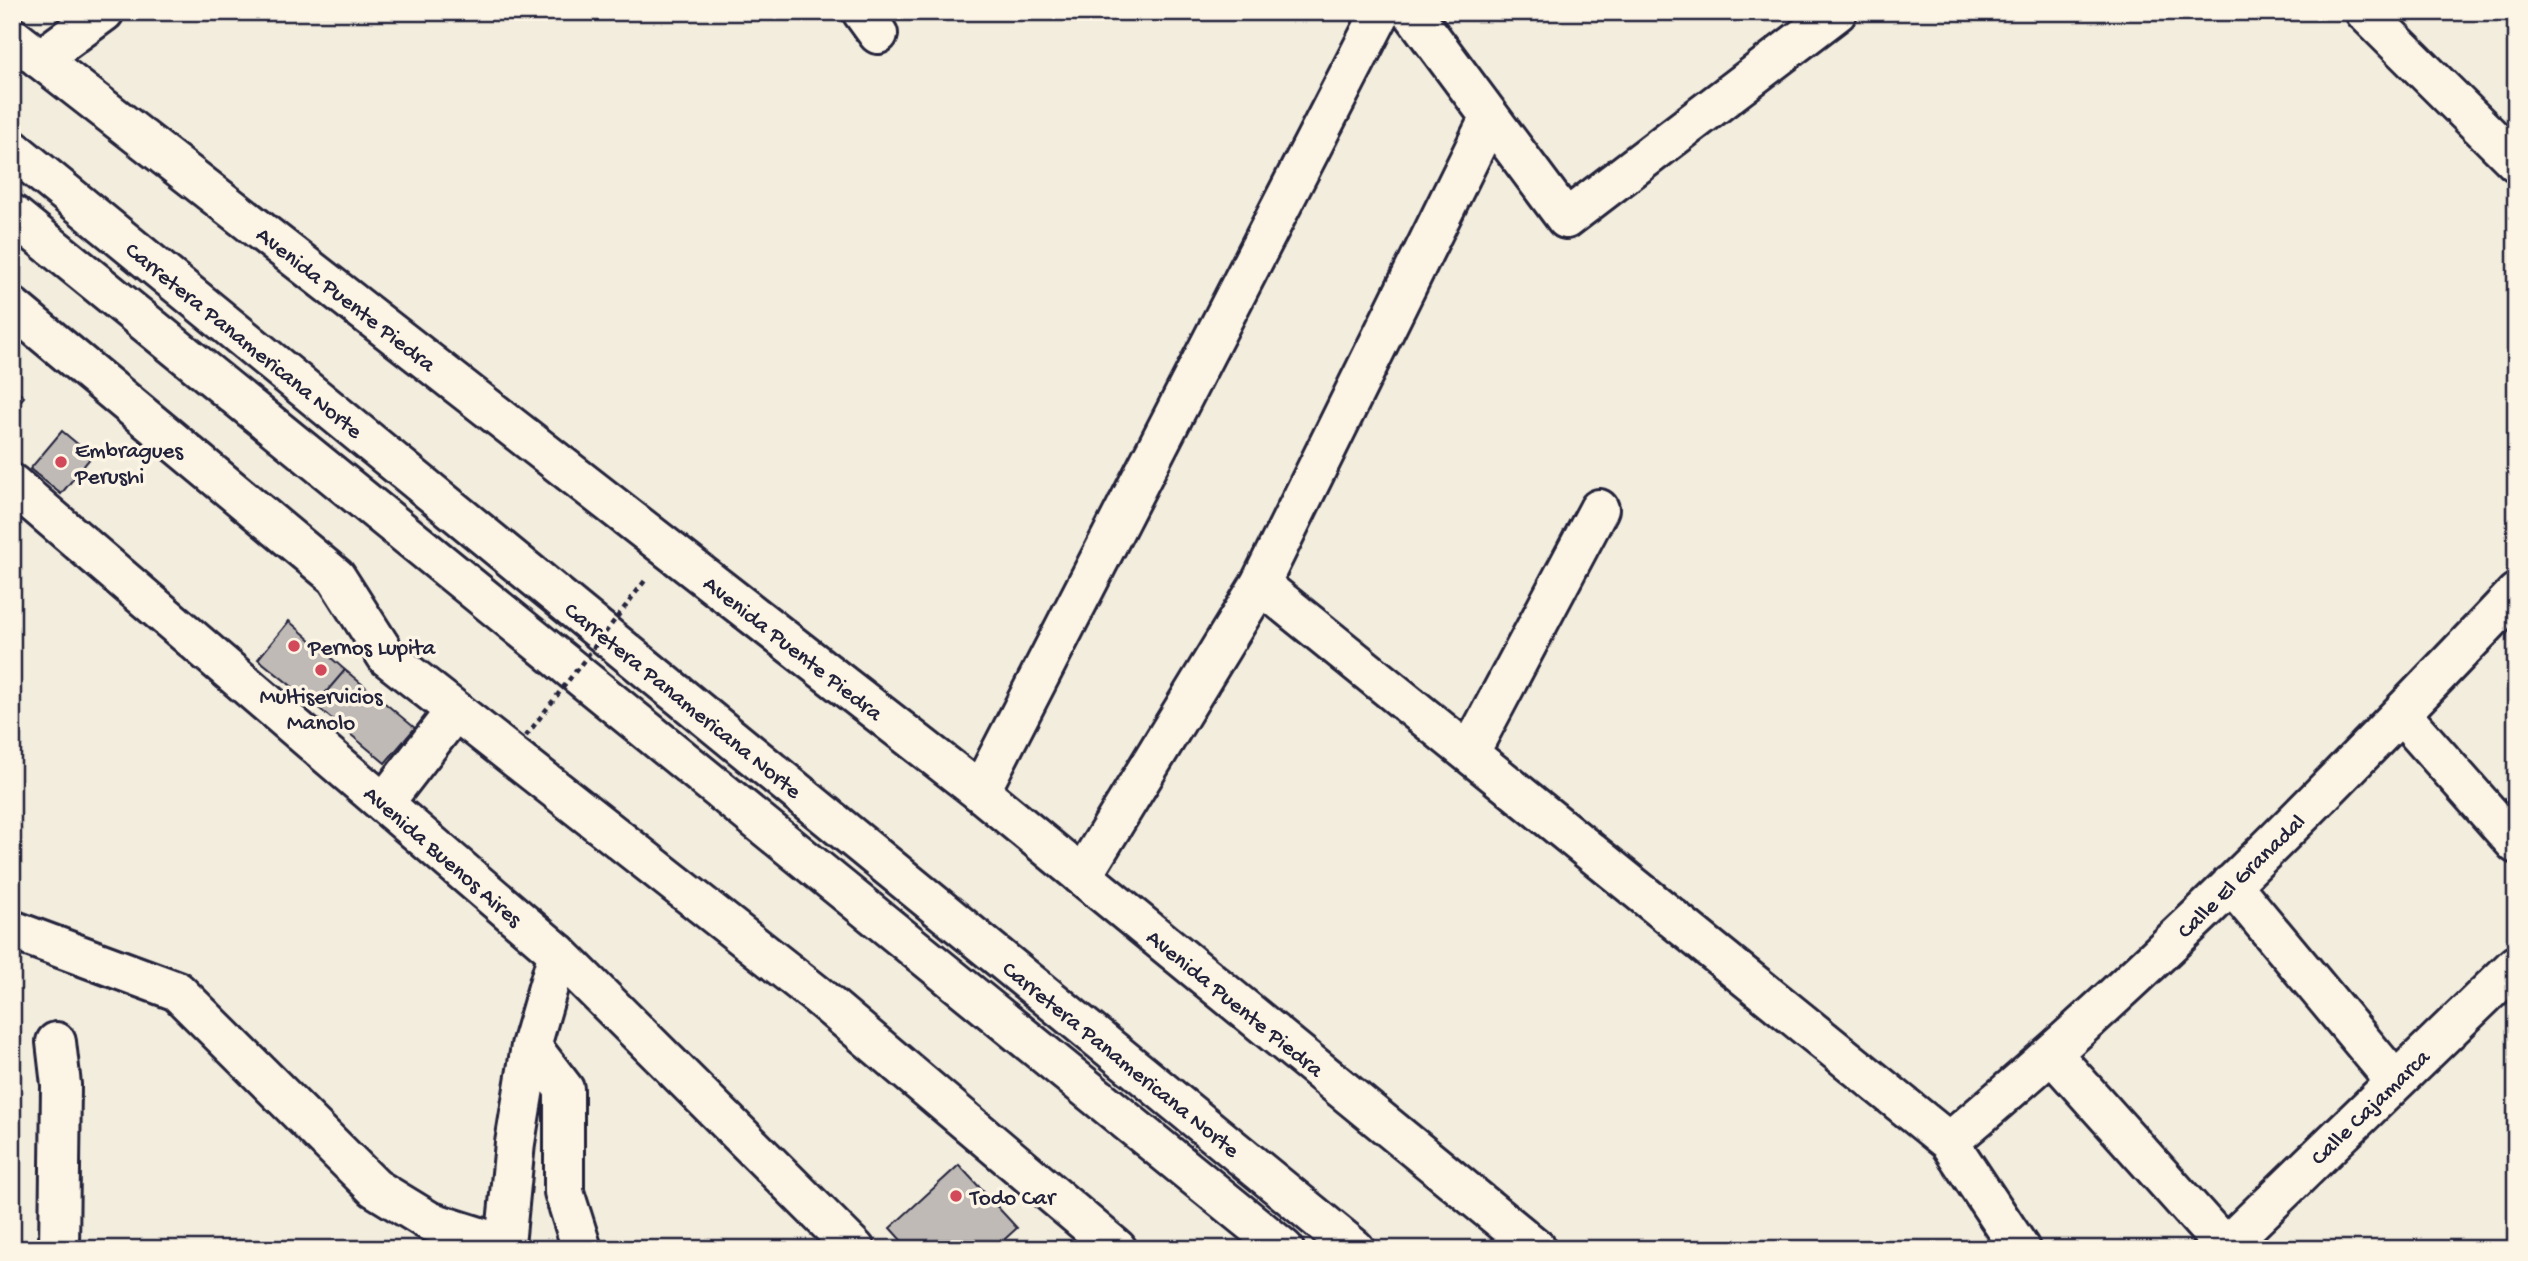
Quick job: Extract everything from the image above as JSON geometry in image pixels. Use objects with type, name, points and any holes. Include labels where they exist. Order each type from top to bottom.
[{"type":"main road","points":[[26,48],[104,12]]},
{"type":"main road","points":[[980,792],[1381,12]]},
{"type":"main road","points":[[1412,12],[1566,219],[1838,12]]},
{"type":"main road","points":[[2365,12],[2516,162]]},
{"type":"main road","name":"Avenida Puente Piedra","points":[[26,48],[980,792],[1537,1249]]},
{"type":"main road","points":[[1082,876],[1260,584],[1490,117]]},
{"type":"main road","name":"Carretera Panamericana Norte","points":[[12,149],[1355,1249]]},
{"type":"main road","name":"Carretera Panamericana Norte","points":[[12,214],[1284,1249]]},
{"type":"main road","points":[[12,307],[336,577],[387,657],[817,995],[1117,1249]]},
{"type":"main road","name":"Avenida Buenos Aires","points":[[12,484],[558,953],[855,1249]]},
{"type":"main road","points":[[1471,752],[1599,509]]},
{"type":"main road","points":[[1260,584],[1950,1142],[2020,1249]]},
{"type":"main road","name":"Calle El Granadal","points":[[1950,1142],[2053,1055],[2231,884],[2401,714],[2516,593]]},
{"type":"main road","points":[[384,803],[455,711]]},
{"type":"main road","points":[[2401,714],[2516,844]]},
{"type":"main road","points":[[2231,884],[2395,1082]]},
{"type":"main road","points":[[12,930],[177,991],[375,1188],[429,1221],[494,1247],[531,1046],[558,953]]},
{"type":"main road","name":"Calle Cajamarca","points":[[2224,1248],[2516,964]]},
{"type":"main road","points":[[56,1042],[61,1085],[59,1249]]},
{"type":"main road","points":[[531,1046],[564,1089],[564,1192],[583,1249]]},
{"type":"main road","points":[[2053,1055],[2224,1248]]},
{"type":"path","points":[[526,736],[648,578]]},
{"type":"building","points":[[12,388],[24,397],[12,411]]},
{"type":"building","name":"Embragues Perushi","points":[[62,431],[92,456],[61,494],[30,469]]},
{"type":"building","points":[[289,621],[345,670],[315,705],[258,659]]},
{"type":"building","points":[[345,670],[415,728],[385,763],[315,705]]},
{"type":"building","name":"Todo Car","points":[[959,1165],[1017,1228],[994,1249],[909,1249],[890,1228]]},
{"type":"place","name":"Embragues Perushi","points":[[61,462]]},
{"type":"place","name":"Pernos Lupita","points":[[294,646]]},
{"type":"place","name":"Multiservicios Manolo","points":[[321,670]]},
{"type":"place","name":"Todo Car","points":[[956,1196]]}]
